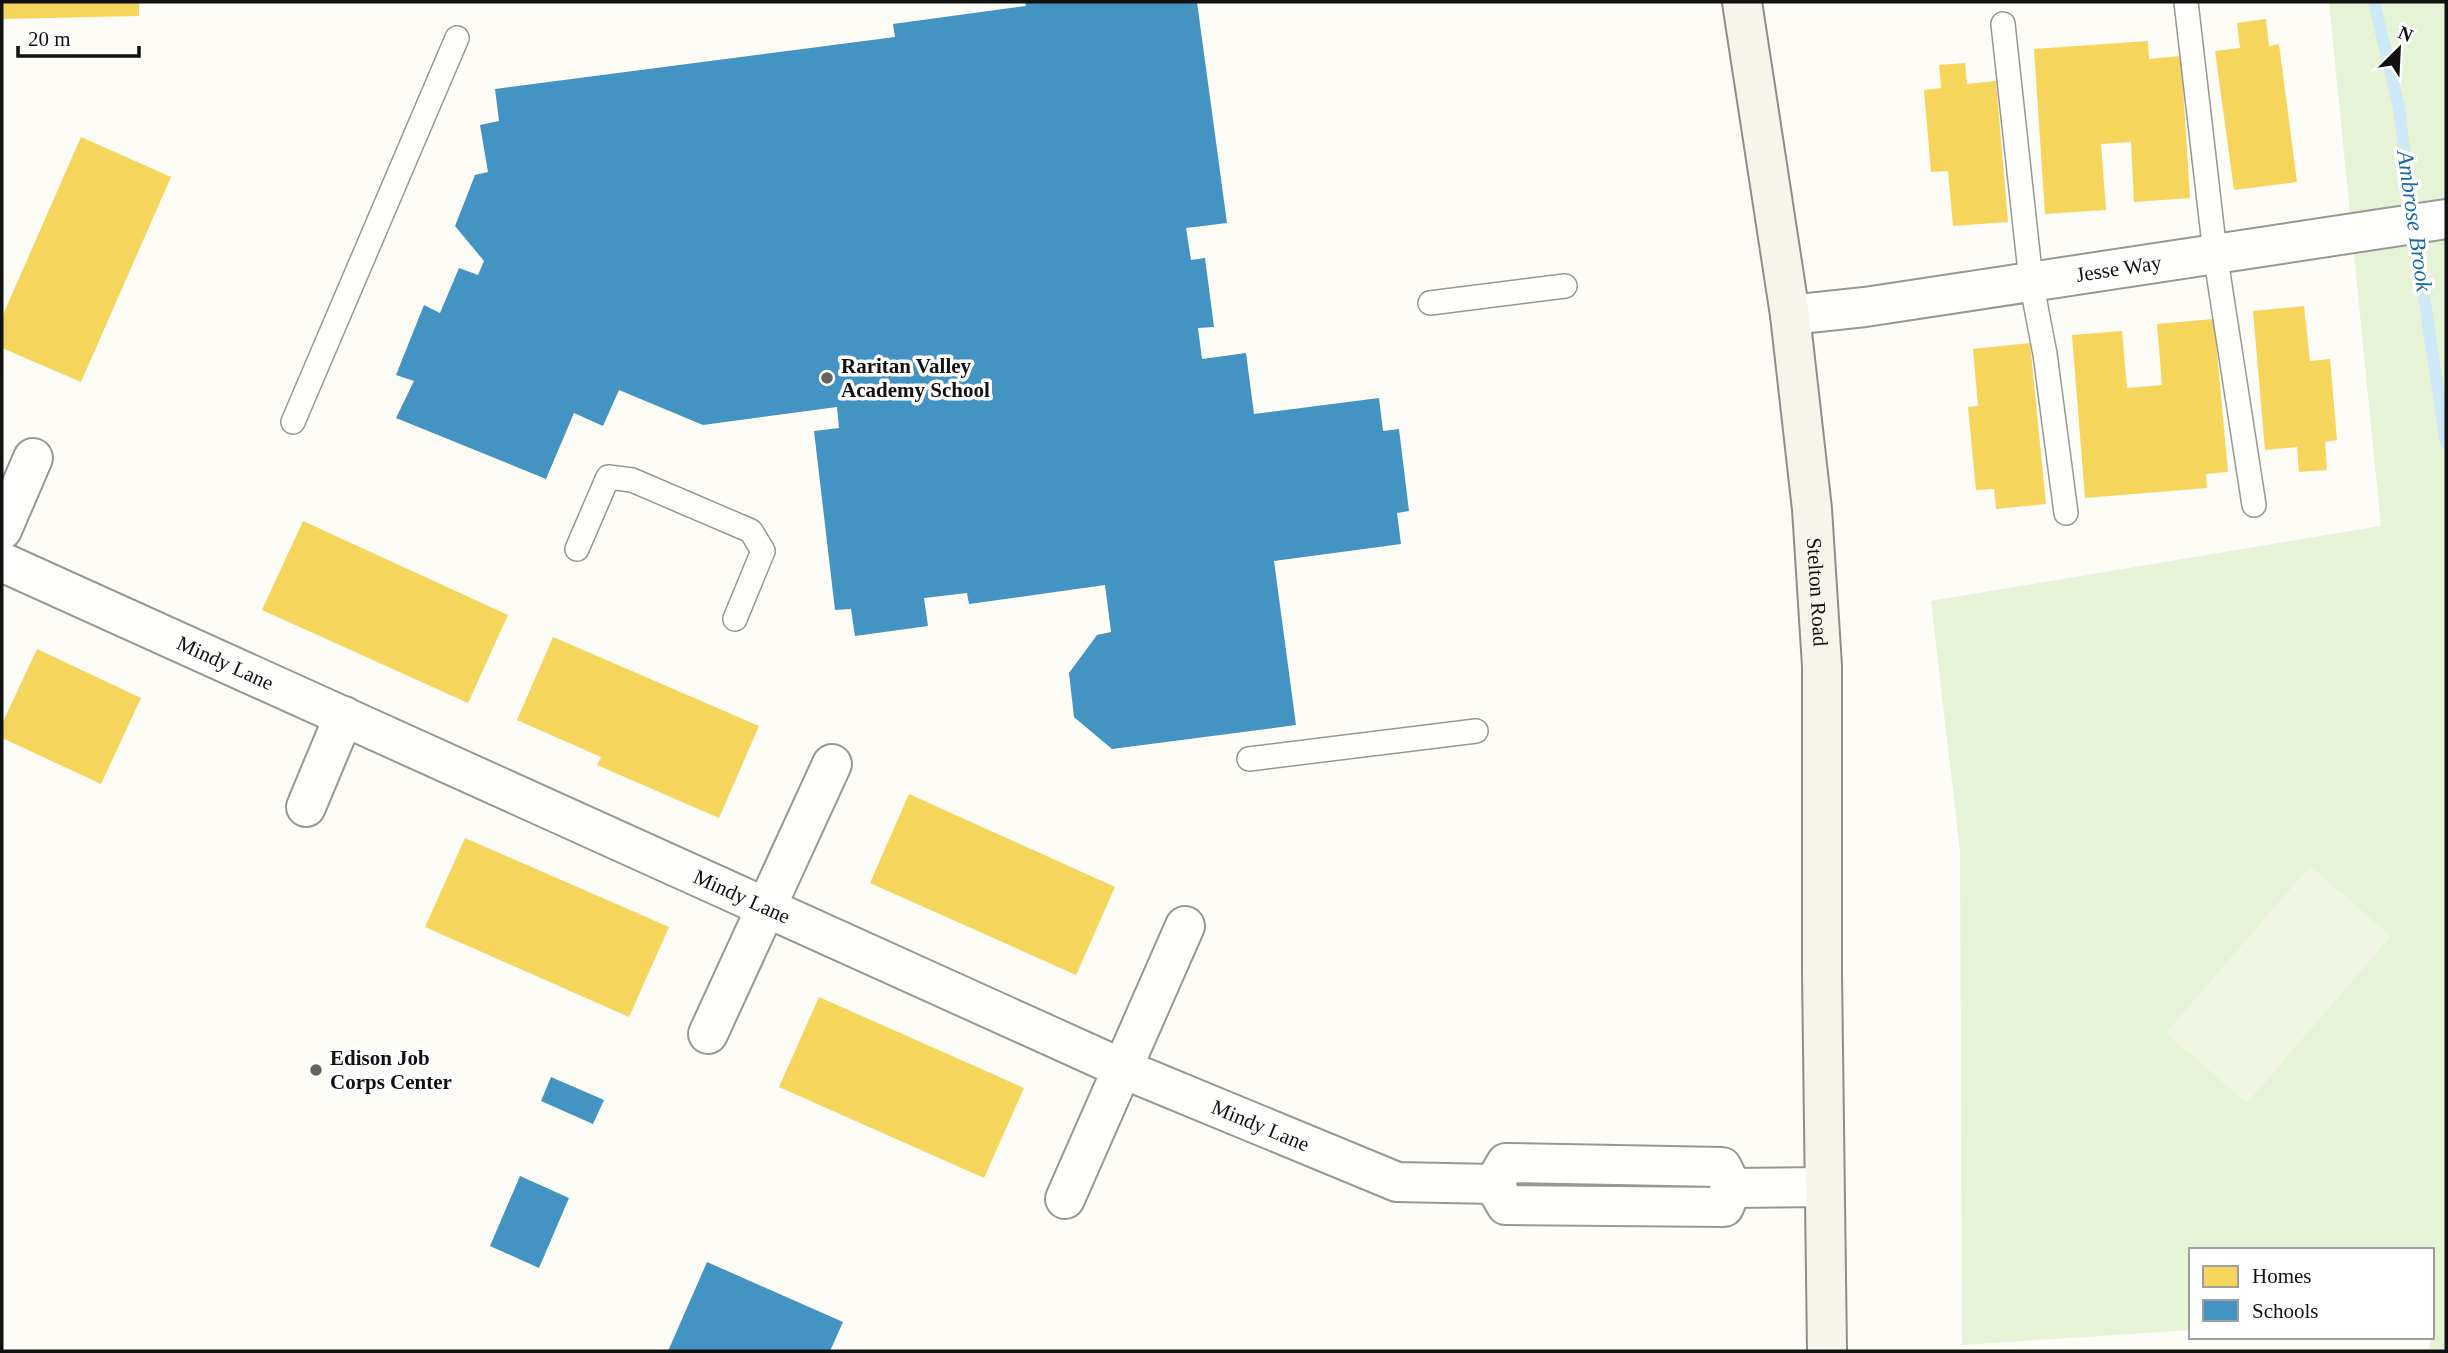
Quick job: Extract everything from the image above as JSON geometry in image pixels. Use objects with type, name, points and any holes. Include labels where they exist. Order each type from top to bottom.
[{"type":"main road","name":"Stelton Road","points":[[1742,2],[1790,315],[1812,509],[1822,666],[1827,1351]]},
{"type":"street","name":"Jesse Way","points":[[1790,315],[1849,309],[2446,219]]},
{"type":"street","points":[[2,530],[33,458]]},
{"type":"street","name":"Mindy Lane","points":[[2,562],[1121,1068],[1397,1182],[1494,1184],[1506,1163],[1722,1167],[1732,1188],[1824,1187]]},
{"type":"street","points":[[306,807],[344,716]]},
{"type":"street","points":[[708,1034],[832,764]]},
{"type":"street","points":[[1065,1199],[1185,926]]},
{"type":"lane","points":[[2186,2],[2214,253],[2254,505]]},
{"type":"lane","points":[[2003,24],[2031,281],[2045,354],[2066,513]]},
{"type":"lane","points":[[293,422],[457,38]]},
{"type":"lane","points":[[1430,303],[1565,286]]},
{"type":"lane","points":[[578,549],[608,477],[632,480],[751,531],[763,551],[735,619]]},
{"type":"lane","points":[[1249,759],[1476,731]]},
{"type":"green space","points":[[2329,2],[2446,2],[2446,1351],[2429,1351],[2431,1339],[2434,1339],[2434,1248],[2189,1248],[2189,1330],[1962,1345],[1960,851],[1931,601],[2381,526]]},
{"type":"green space","points":[[2310,866],[2391,936],[2247,1103],[2166,1033]]},
{"type":"building: Homes","points":[[2,2],[139,2],[139,16],[2,19]]},
{"type":"building: Homes","points":[[2266,19],[2269,46],[2279,44],[2297,182],[2234,190],[2215,51],[2240,48],[2237,23]]},
{"type":"building: Homes","points":[[2148,41],[2149,59],[2181,56],[2190,198],[2134,202],[2131,142],[2101,144],[2106,210],[2045,214],[2034,49]]},
{"type":"building: Homes","points":[[1965,63],[1967,84],[1996,81],[2008,222],[1953,226],[1948,171],[1931,172],[1924,90],[1941,88],[1939,65]]},
{"type":"building: Homes","points":[[81,137],[171,177],[81,382],[2,348],[2,317]]},
{"type":"building: Homes","points":[[2304,306],[2310,361],[2330,359],[2337,440],[2325,442],[2327,470],[2299,472],[2297,447],[2265,450],[2253,311]]},
{"type":"building: Homes","points":[[2214,319],[2228,472],[2206,474],[2207,488],[2085,498],[2072,335],[2122,331],[2127,388],[2162,385],[2157,324]]},
{"type":"building: Homes","points":[[2030,343],[2046,504],[1996,509],[1994,489],[1976,490],[1968,407],[1978,406],[1973,349]]},
{"type":"building: Homes","points":[[303,521],[508,615],[468,703],[262,610]]},
{"type":"building: Homes","points":[[553,637],[759,726],[719,818],[597,765],[601,757],[517,720]]},
{"type":"building: Homes","points":[[37,649],[141,698],[101,784],[2,738],[2,724]]},
{"type":"building: Homes","points":[[909,794],[1115,887],[1076,975],[870,883]]},
{"type":"building: Homes","points":[[465,838],[669,927],[629,1017],[425,927]]},
{"type":"building: Homes","points":[[819,997],[1024,1088],[984,1178],[779,1087]]},
{"type":"building: Schools","name":"Raritan Valley Academy School","points":[[1025,2],[1197,2],[1227,223],[1186,228],[1191,260],[1205,258],[1214,327],[1198,328],[1202,359],[1246,353],[1254,414],[1379,398],[1383,431],[1399,429],[1409,511],[1397,513],[1401,544],[1274,561],[1296,725],[1112,749],[1074,717],[1069,673],[1097,635],[1111,632],[1105,585],[969,604],[967,593],[924,598],[928,626],[855,636],[851,609],[835,610],[814,431],[839,428],[837,407],[703,425],[619,390],[603,426],[574,413],[546,479],[396,418],[414,381],[396,375],[424,305],[440,313],[459,268],[478,275],[484,261],[455,226],[475,175],[488,172],[480,125],[499,121],[495,89],[895,37],[893,24],[1026,6]]},
{"type":"building: Schools","points":[[551,1077],[604,1100],[593,1124],[541,1101]]},
{"type":"building: Schools","points":[[520,1176],[569,1198],[539,1268],[490,1246]]},
{"type":"building: Schools","points":[[707,1262],[843,1322],[830,1351],[668,1351]]},
{"type":"waterway","name":"Ambrose Brook","points":[[2374,2],[2399,108],[2413,223],[2446,443]]},
{"type":"place","name":"Raritan Valley Academy School","points":[[827,378]]},
{"type":"place","name":"Edison Job Corps Center","points":[[316,1070]]}]
